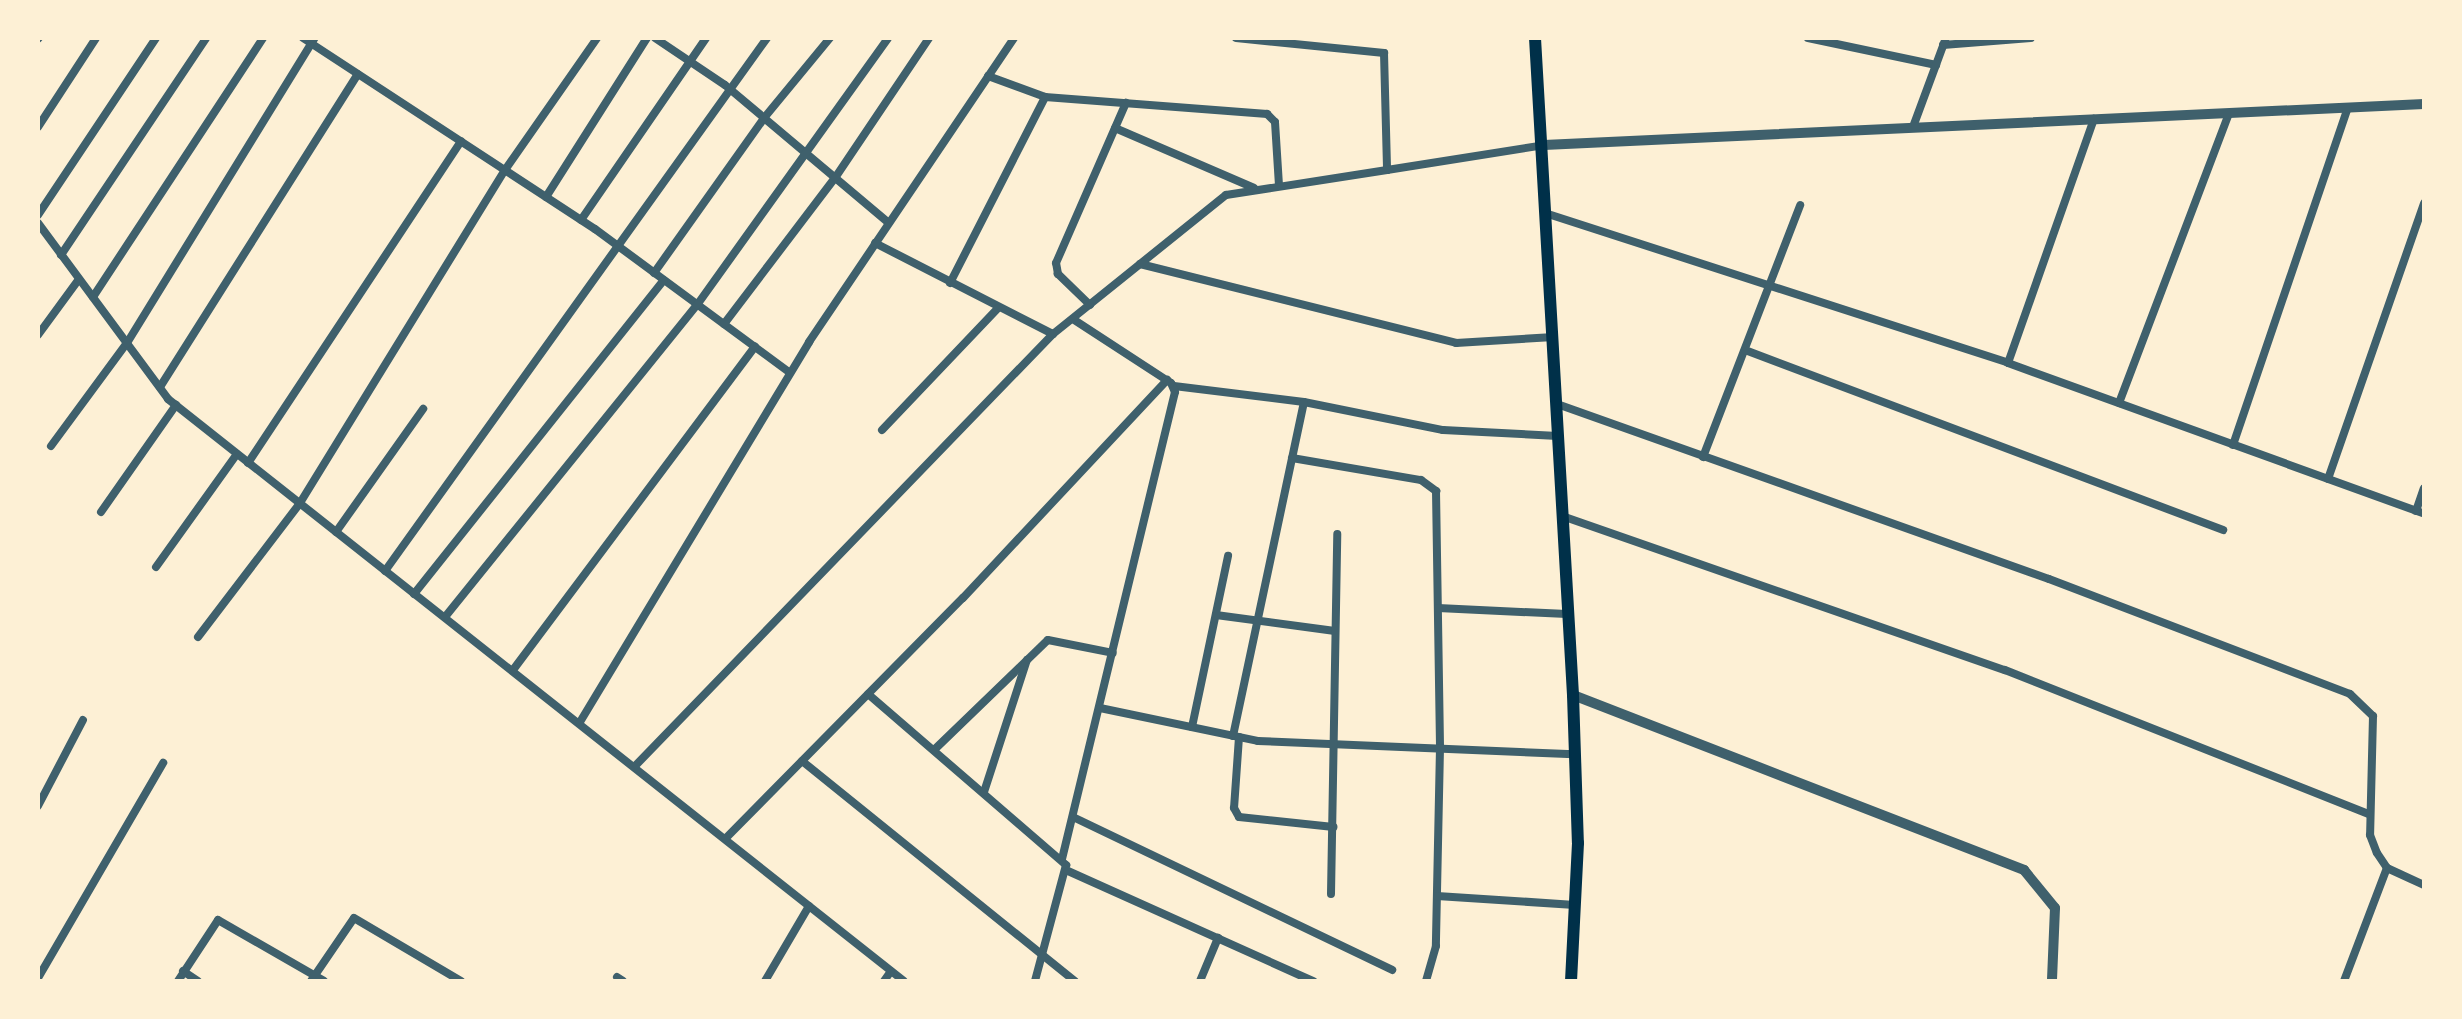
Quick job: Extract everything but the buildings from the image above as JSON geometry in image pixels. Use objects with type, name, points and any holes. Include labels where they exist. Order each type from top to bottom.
[{"type":"main road","points":[[1535,38],[1548,214],[1573,695],[1575,905],[1571,981]]},
{"type":"street","points":[[38,127],[96,38]]},
{"type":"street","points":[[38,215],[156,38]]},
{"type":"street","points":[[61,255],[206,38]]},
{"type":"street","points":[[93,297],[263,38]]},
{"type":"street","points":[[198,637],[300,503],[505,170],[597,38]]},
{"type":"street","points":[[546,197],[647,38]]},
{"type":"street","points":[[655,38],[729,89],[889,223]]},
{"type":"street","points":[[581,220],[706,38]]},
{"type":"street","points":[[385,571],[621,248],[767,38]]},
{"type":"street","points":[[654,273],[764,118],[830,38]]},
{"type":"street","points":[[445,617],[697,305],[888,38]]},
{"type":"street","points":[[724,324],[835,178],[929,38]]},
{"type":"street","points":[[580,722],[790,373],[1014,38]]},
{"type":"street","points":[[1236,38],[1335,43],[1384,53],[1387,170]]},
{"type":"street","points":[[1808,38],[1936,65]]},
{"type":"street","points":[[1913,127],[1945,42],[2031,38]]},
{"type":"street","points":[[51,446],[127,343],[310,40],[581,220],[790,373]]},
{"type":"street","points":[[160,387],[358,74]]},
{"type":"street","points":[[988,76],[1045,97],[1272,117],[1279,185]]},
{"type":"street","points":[[950,283],[1045,97]]},
{"type":"street","points":[[1090,305],[1058,274],[1056,263],[1126,103]]},
{"type":"street","points":[[636,765],[1053,334],[1213,203],[1254,188],[1544,145],[2424,104]]},
{"type":"street","points":[[2233,445],[2348,108]]},
{"type":"street","points":[[2119,403],[2229,113]]},
{"type":"street","points":[[2008,363],[2094,119]]},
{"type":"street","points":[[1115,128],[1254,188]]},
{"type":"street","points":[[248,463],[461,141]]},
{"type":"street","points":[[2328,479],[2424,203]]},
{"type":"street","points":[[1703,457],[1800,205]]},
{"type":"street","points":[[1548,214],[2008,363],[2420,512],[2424,488]]},
{"type":"street","points":[[38,223],[176,405],[636,765],[904,981]]},
{"type":"street","points":[[875,243],[1053,334]]},
{"type":"street","points":[[1140,264],[1456,343],[1554,337]]},
{"type":"street","points":[[38,335],[79,279]]},
{"type":"street","points":[[414,594],[664,280]]},
{"type":"street","points":[[882,430],[998,308]]},
{"type":"street","points":[[1073,319],[1170,383],[1304,402],[1443,430],[1558,436]]},
{"type":"street","points":[[513,670],[755,346]]},
{"type":"street","points":[[1745,350],[2223,530]]},
{"type":"street","points":[[1062,859],[1113,653],[1170,383]]},
{"type":"street","points":[[726,838],[1170,383]]},
{"type":"street","points":[[1304,402],[1257,621],[1236,737],[1234,808],[1239,817],[1333,827]]},
{"type":"street","points":[[1557,404],[2350,694],[2373,716],[2370,835],[2387,868],[2424,885]]},
{"type":"street","points":[[101,512],[176,405]]},
{"type":"street","points":[[336,532],[423,409]]},
{"type":"street","points":[[156,567],[237,454]]},
{"type":"street","points":[[1292,458],[1433,486],[1440,748],[1436,946],[1426,981]]},
{"type":"street","points":[[1562,516],[2005,670],[2369,814]]},
{"type":"street","points":[[1331,894],[1336,744],[1337,534]]},
{"type":"street","points":[[1192,727],[1228,556]]},
{"type":"street","points":[[1438,608],[1567,614]]},
{"type":"street","points":[[1216,615],[1335,631]]},
{"type":"street","points":[[934,750],[1028,656],[1055,639],[1113,653]]},
{"type":"street","points":[[984,792],[1028,656]]},
{"type":"street","points":[[868,694],[1062,859],[1068,871],[1313,981]]},
{"type":"street","points":[[1573,695],[2024,870],[2055,908],[2052,981]]},
{"type":"street","points":[[1100,708],[1236,737],[1574,754]]},
{"type":"street","points":[[38,806],[83,720]]},
{"type":"street","points":[[802,761],[1075,981]]},
{"type":"street","points":[[38,980],[163,763]]},
{"type":"street","points":[[1073,817],[1392,970]]},
{"type":"street","points":[[2344,981],[2387,868]]},
{"type":"street","points":[[1035,981],[1068,871]]},
{"type":"street","points":[[1437,896],[1575,905]]},
{"type":"street","points":[[765,981],[809,906]]},
{"type":"street","points":[[313,978],[354,918],[461,981]]},
{"type":"street","points":[[178,981],[218,920],[313,978],[324,981]]},
{"type":"street","points":[[1200,981],[1218,938]]},
{"type":"street","points":[[183,971],[198,981]]},
{"type":"street","points":[[884,981],[891,971]]}]
